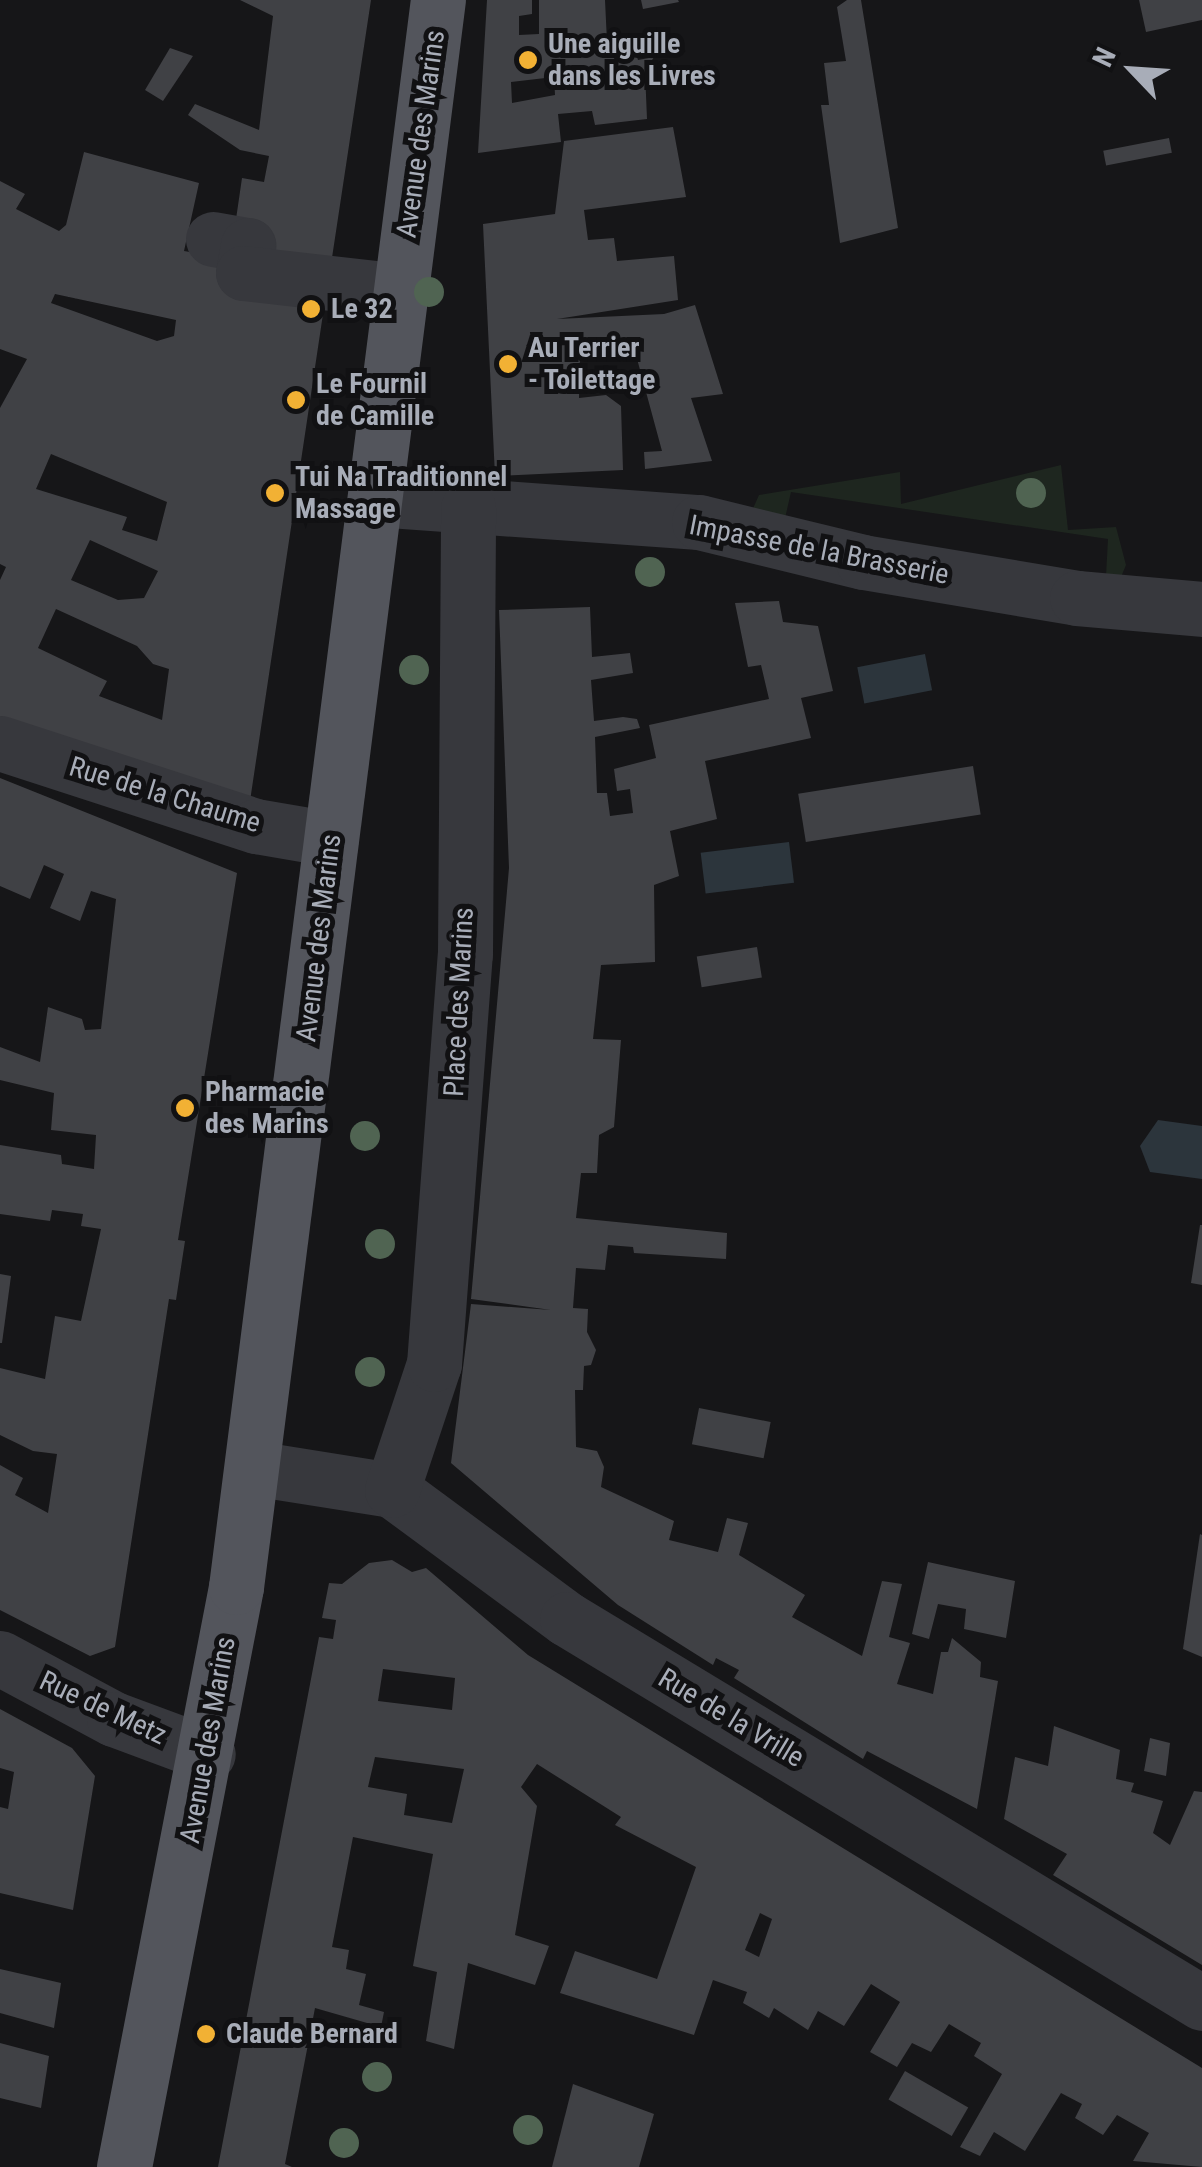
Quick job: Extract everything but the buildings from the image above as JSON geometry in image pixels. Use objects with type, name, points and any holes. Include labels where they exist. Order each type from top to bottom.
[{"type":"main road","name":"Avenue des Marins","points":[[124,2167],[208,1754],[253,1468],[438,0]]},
{"type":"street","points":[[214,239],[248,245],[243,274],[400,291]]},
{"type":"street","name":"Impasse de la Brasserie","points":[[376,498],[468,508],[699,522],[863,562],[1077,598],[1202,609]]},
{"type":"street","name":"Place des Marins","points":[[392,1490],[434,1364],[464,954],[468,508]]},
{"type":"street","name":"Rue de la Chaume","points":[[0,743],[256,826],[332,838]]},
{"type":"street","name":"Rue de la Vrille","points":[[253,1468],[392,1490],[566,1619],[1202,2003]]},
{"type":"street","name":"Rue de Metz","points":[[0,1658],[114,1719],[208,1754]]},
{"type":"shaded area","points":[[1061,465],[1068,530],[1116,527],[1126,565],[1121,577],[1106,576],[1108,539],[791,492],[783,527],[751,513],[759,495],[900,472],[901,504]]},
{"type":"shaded area","points":[[925,654],[932,690],[864,703],[857,667]]},
{"type":"shaded area","points":[[789,842],[794,883],[706,894],[701,853]]},
{"type":"shaded area","points":[[1158,1120],[1202,1126],[1202,1179],[1150,1172],[1140,1146]]},
{"type":"place","name":"Une aiguille dans les Livres","points":[[528,60]]},
{"type":"place","name":"Le 32","points":[[311,309]]},
{"type":"place","name":"Au Terrier - Toilettage","points":[[508,364]]},
{"type":"place","name":"Le Fournil de Camille","points":[[296,400]]},
{"type":"place","name":"Tui Na Traditionnel Massage","points":[[275,493]]},
{"type":"place","name":"Pharmacie des Marins","points":[[185,1108]]},
{"type":"place","name":"Claude Bernard","points":[[206,2034]]}]
